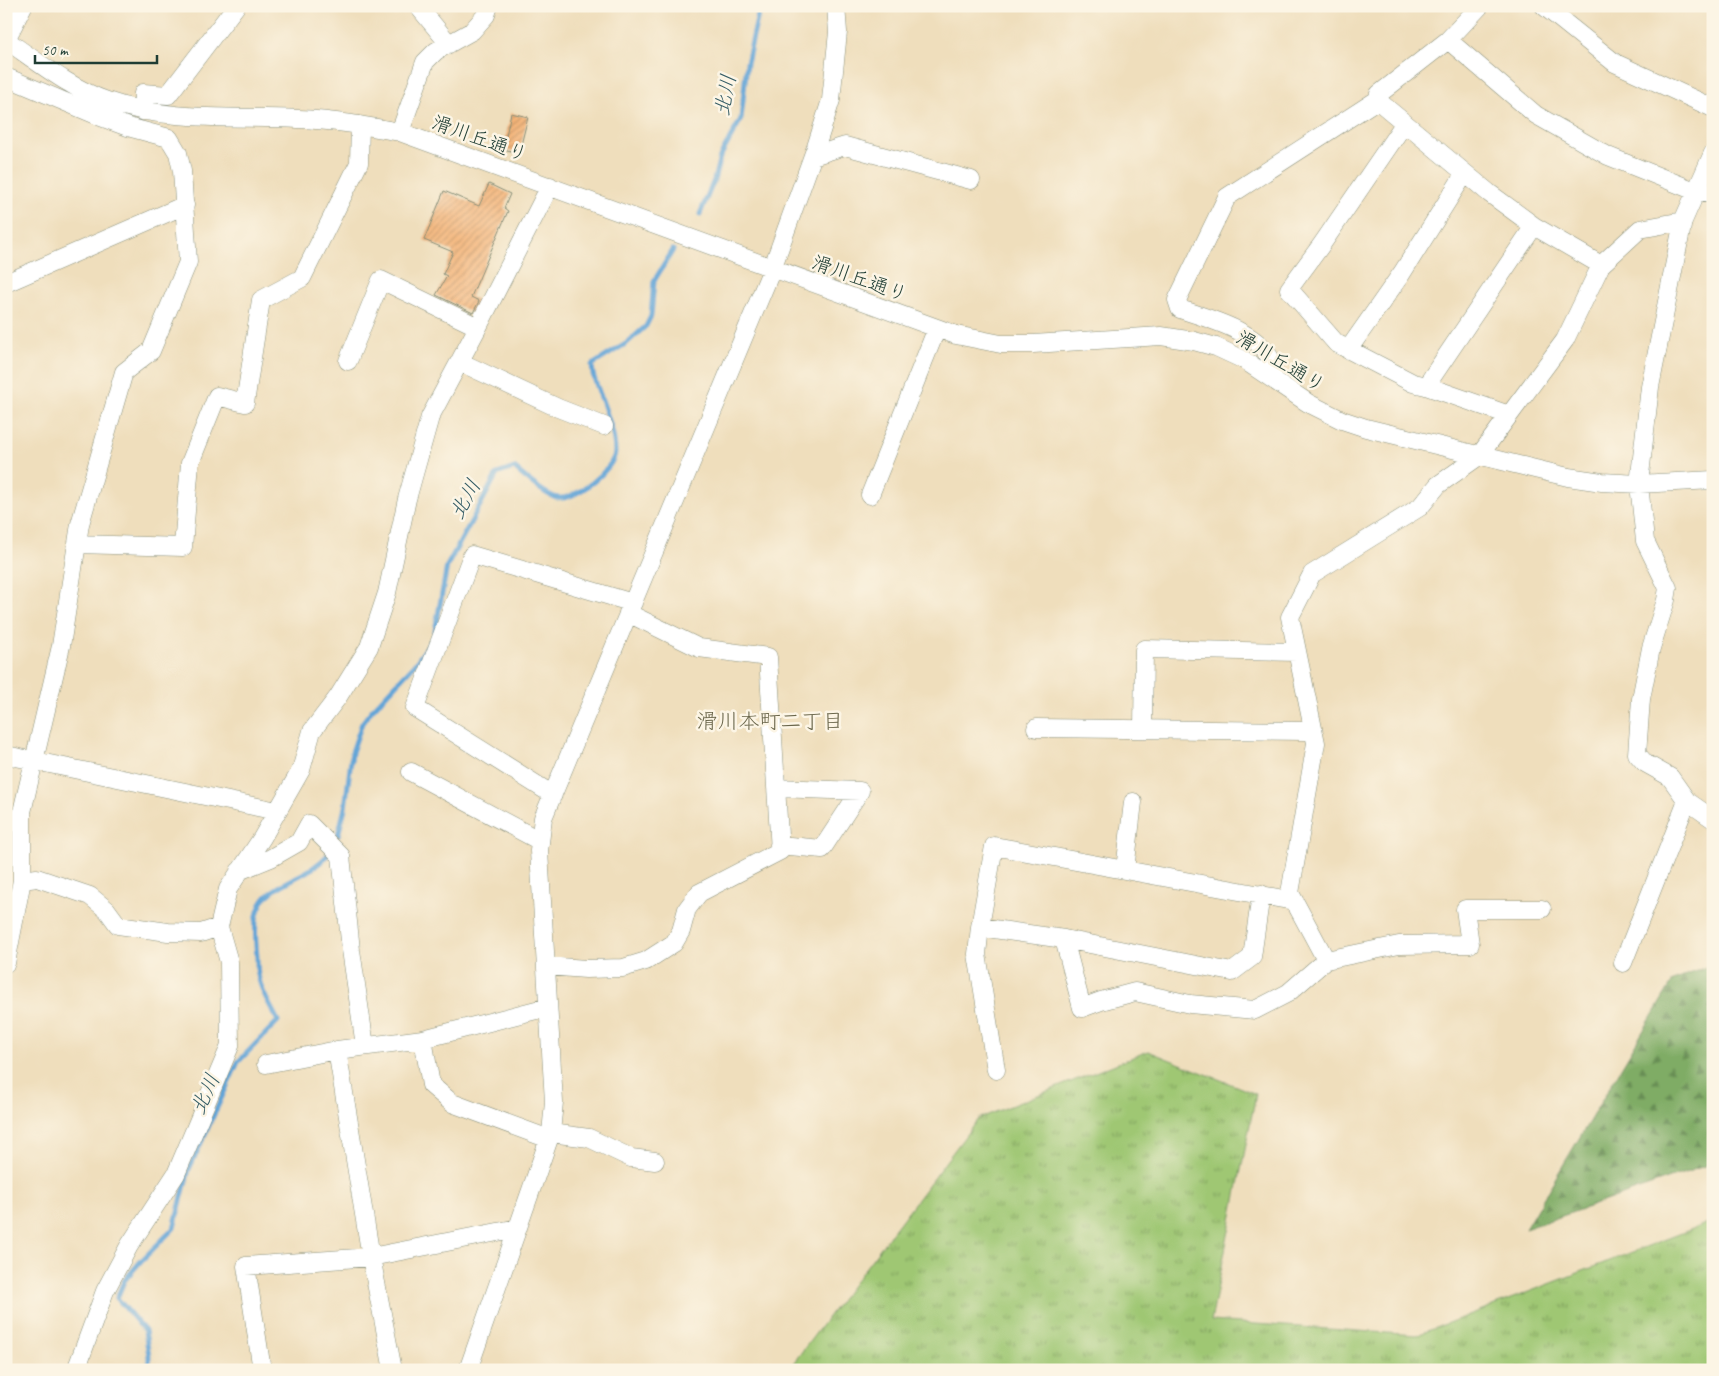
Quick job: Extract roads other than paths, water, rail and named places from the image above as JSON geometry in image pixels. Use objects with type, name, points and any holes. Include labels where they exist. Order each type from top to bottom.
[{"type":"street","points":[[6,40],[23,6]]},
{"type":"street","points":[[142,111],[144,93],[168,95],[236,6]]},
{"type":"street","points":[[418,6],[449,44]]},
{"type":"street","points":[[400,132],[425,62],[436,51],[472,31],[486,15],[488,6]]},
{"type":"street","points":[[468,1370],[550,1136],[554,1102],[539,851],[543,818],[772,269],[813,156],[831,100],[838,32],[836,6]]},
{"type":"street","points":[[1273,379],[1272,364],[1265,350],[1244,334],[1226,324],[1180,310],[1177,300],[1227,197],[1377,100],[1379,94],[1448,40],[1480,6]]},
{"type":"street","points":[[1544,6],[1615,63],[1713,108]]},
{"type":"street","name":"滑川丘通り","points":[[6,40],[79,88],[102,109],[189,115],[301,119],[360,125],[400,132],[956,335],[1001,344],[1033,344],[1161,336],[1194,340],[1216,347],[1244,360],[1308,403],[1342,420],[1366,428],[1568,477],[1602,482],[1639,484],[1713,480]]},
{"type":"street","points":[[1448,40],[1536,116],[1608,156],[1695,191],[1713,192]]},
{"type":"street","points":[[6,76],[102,109],[128,127],[170,138],[180,162],[185,205],[188,262],[151,351],[124,372],[80,524],[61,646],[22,812],[22,880],[6,963]]},
{"type":"street","points":[[1377,100],[1465,174],[1534,226],[1601,265]]},
{"type":"street","points":[[1404,124],[1289,289],[1336,343],[1348,350],[1413,383],[1509,415]]},
{"type":"street","points":[[77,544],[183,547],[190,463],[217,396],[245,403],[261,300],[302,278],[359,163],[360,125]]},
{"type":"street","points":[[813,156],[845,146],[971,180]]},
{"type":"street","points":[[1713,152],[1683,221],[1650,387],[1639,484],[1644,541],[1668,588],[1641,699],[1637,754],[1645,763],[1670,777],[1687,801],[1713,819]]},
{"type":"street","points":[[1348,350],[1402,273],[1465,174]]},
{"type":"street","points":[[76,1370],[113,1276],[129,1246],[176,1174],[230,1046],[229,962],[219,927],[228,888],[301,770],[312,731],[338,697],[369,647],[387,592],[407,500],[430,417],[550,186]]},
{"type":"street","points":[[6,283],[185,205]]},
{"type":"street","points":[[1326,960],[1290,893],[1316,743],[1290,617],[1312,574],[1420,507],[1438,486],[1479,456],[1565,340],[1601,265],[1640,229],[1683,221]]},
{"type":"street","points":[[1426,386],[1534,226]]},
{"type":"street","points":[[348,361],[381,280],[478,327]]},
{"type":"street","points":[[870,495],[937,328]]},
{"type":"street","points":[[460,362],[558,408],[604,426]]},
{"type":"street","points":[[546,966],[586,969],[623,968],[646,961],[674,943],[681,931],[686,909],[699,893],[780,851],[768,657],[699,648],[631,608],[472,555],[416,708],[553,795]]},
{"type":"street","points":[[1143,729],[1144,649],[1297,652]]},
{"type":"street","points":[[1036,728],[1306,731]]},
{"type":"street","points":[[6,755],[277,810]]},
{"type":"street","points":[[411,772],[540,841]]},
{"type":"street","points":[[776,788],[860,790],[822,849],[779,845]]},
{"type":"street","points":[[1623,963],[1687,801]]},
{"type":"street","points":[[1125,870],[1133,802]]},
{"type":"street","points":[[239,871],[271,858],[299,842],[309,824],[341,856],[351,950],[365,1046]]},
{"type":"street","points":[[996,1070],[977,954],[994,846],[1294,901]]},
{"type":"street","points":[[22,880],[37,878],[90,896],[107,910],[118,925],[168,932],[201,933],[219,927]]},
{"type":"street","points":[[980,927],[1064,939],[1232,972],[1252,957],[1261,894]]},
{"type":"street","points":[[1064,939],[1082,1008],[1135,992],[1190,1004],[1255,1010],[1288,993],[1326,960],[1399,946],[1470,944],[1466,909],[1542,909]]},
{"type":"street","points":[[266,1064],[337,1050],[423,1039],[548,1007]]},
{"type":"street","points":[[423,1039],[431,1085],[452,1103],[550,1136],[589,1138],[632,1158],[655,1161]]},
{"type":"street","points":[[337,1050],[371,1257],[393,1370]]},
{"type":"street","points":[[262,1370],[246,1266],[371,1257],[518,1228]]},
{"type":"waterway","name":"北川","points":[[700,214],[714,180],[720,157],[741,119],[747,63],[760,6]]},
{"type":"waterway","name":"北川","points":[[338,835],[345,808],[352,752],[362,723],[415,664],[434,637],[447,566],[497,474],[514,468],[536,486],[559,498],[574,494],[593,482],[613,459],[615,452],[613,433],[593,374],[592,365],[627,343],[646,326],[651,316],[654,281],[673,250]]},
{"type":"waterway","name":"北川","points":[[149,1370],[149,1355],[145,1331],[117,1298],[124,1281],[174,1228],[189,1169],[238,1062],[278,1021],[262,990],[258,974],[255,930],[261,904],[273,891],[310,870],[330,853]]},
{"type":"district","name":"滑川本町二丁目","points":[[770,721]]}]
